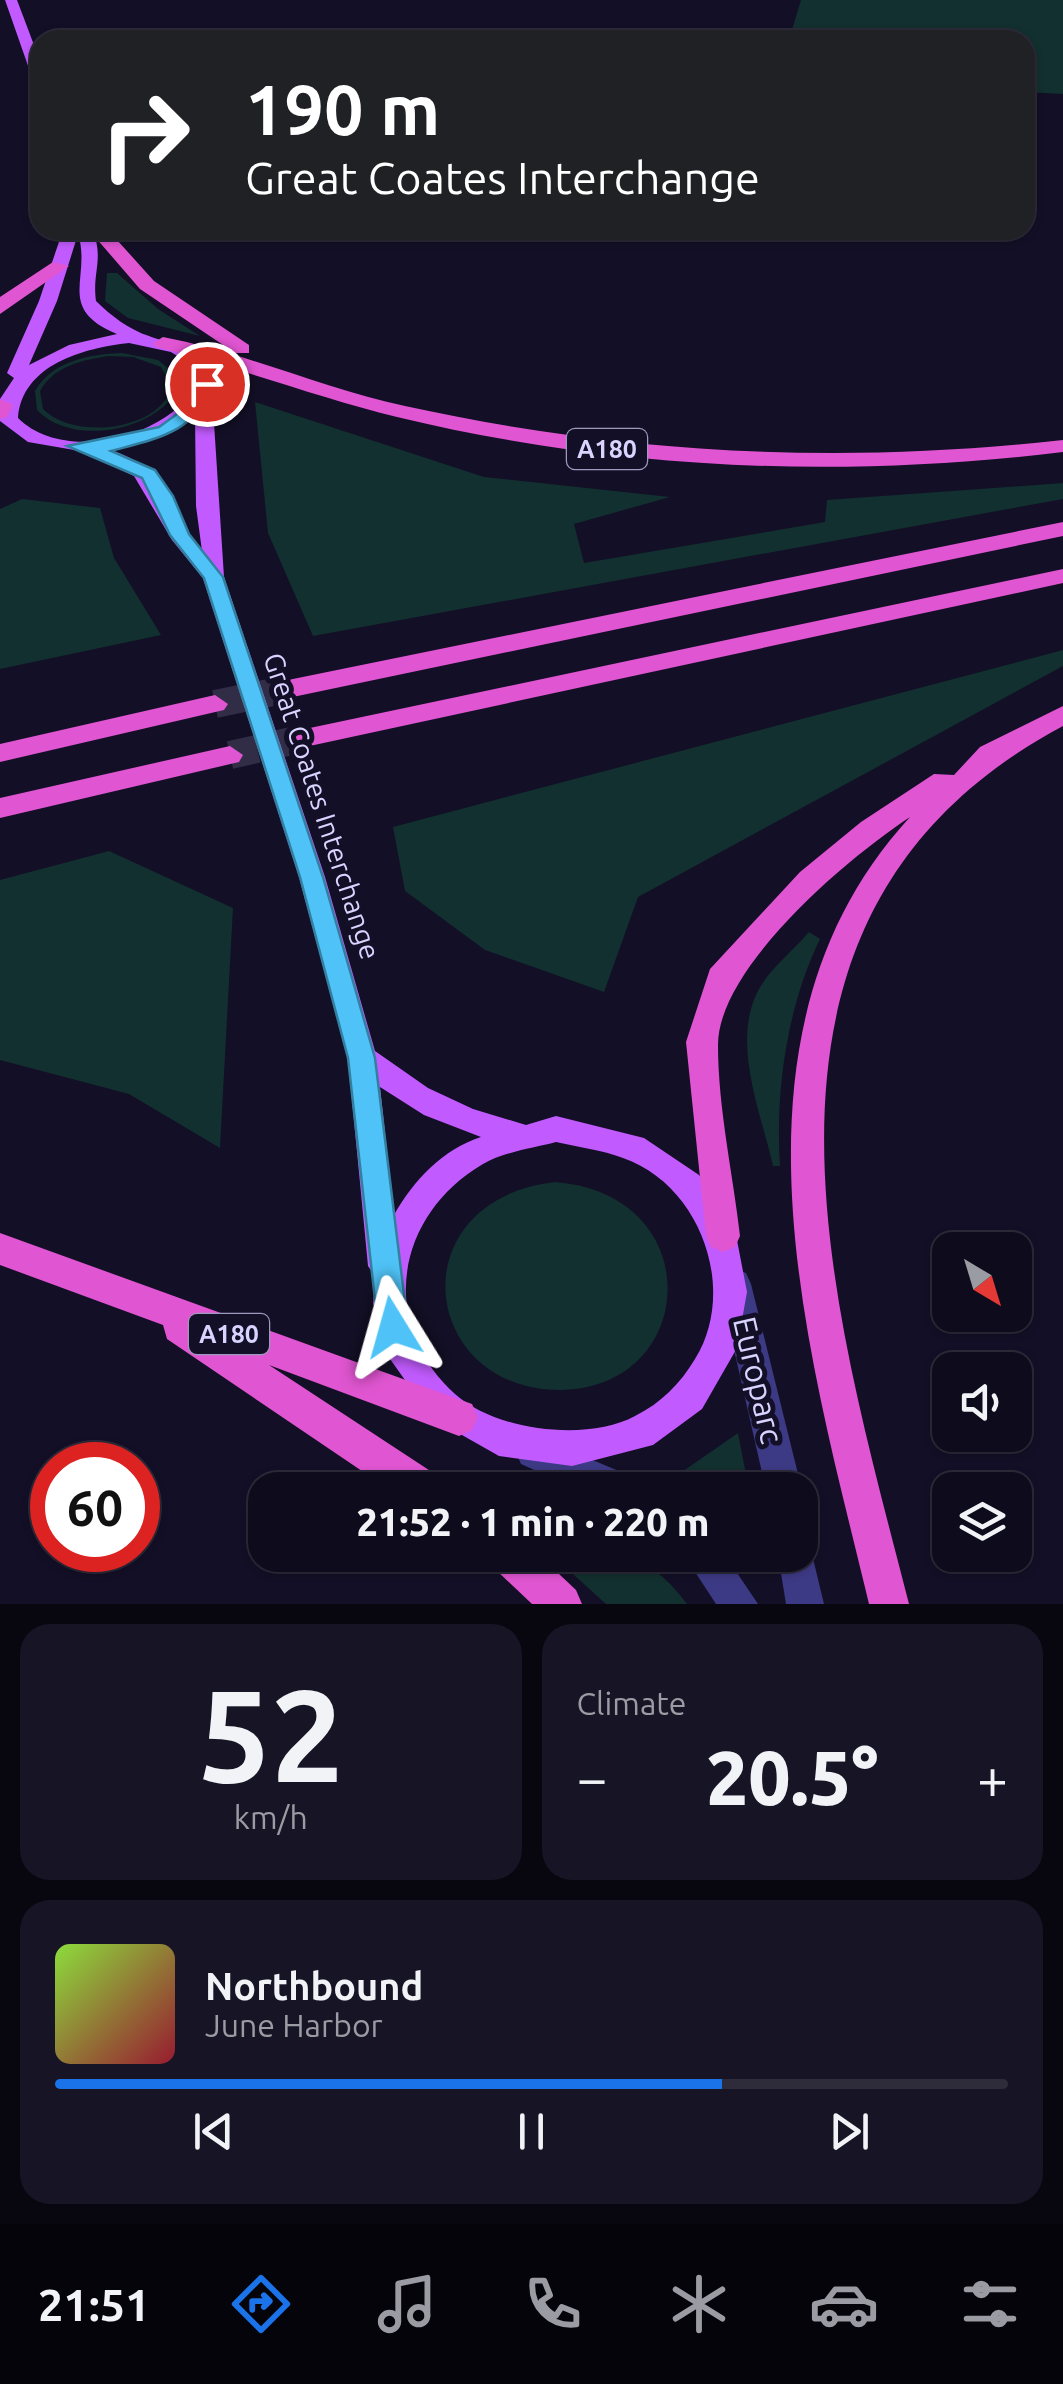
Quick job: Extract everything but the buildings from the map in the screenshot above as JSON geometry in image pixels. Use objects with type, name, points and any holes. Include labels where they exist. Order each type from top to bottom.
[{"type":"highway","points":[[107,240],[147,285],[280,372]]},
{"type":"highway","points":[[0,308],[17,291],[60,266]]},
{"type":"highway","name":"A180","points":[[155,342],[206,350],[398,411],[590,446],[702,461],[841,466],[974,458],[1063,446]]},
{"type":"highway","points":[[288,689],[1063,529]]},
{"type":"highway","points":[[305,738],[1063,576]]},
{"type":"highway","points":[[0,752],[215,704]]},
{"type":"highway","points":[[722,1236],[702,1042],[721,978],[810,880],[871,829],[1063,715]]},
{"type":"highway","points":[[889,1604],[824,1321],[802,1129],[807,1080],[820,1011],[857,912],[874,883],[928,813],[1005,746]]},
{"type":"highway","points":[[0,808],[230,755]]},
{"type":"highway","name":"A180","points":[[0,1249],[458,1417]]},
{"type":"highway","points":[[142,1302],[397,1472]]},
{"type":"highway","points":[[527,1572],[562,1604]]},
{"type":"main road","points":[[11,0],[30,52]]},
{"type":"main road","name":"Great Coates Interchange","points":[[68,240],[2,410],[30,436],[124,460],[148,474],[164,496],[180,535],[213,577]]},
{"type":"main road","points":[[89,240],[93,254],[85,286],[86,303],[111,324],[155,342]]},
{"type":"main road","points":[[14,378],[36,360],[74,345],[110,339],[155,342]]},
{"type":"main road","name":"Great Coates Interchange","points":[[155,342],[200,364],[207,384],[206,506],[213,540],[213,577],[312,877],[362,1058],[387,1293],[393,1327],[406,1360],[433,1396],[458,1417],[494,1436],[531,1446],[572,1449],[624,1437],[673,1410],[715,1360],[729,1325],[731,1269],[722,1236],[706,1204],[682,1177],[652,1154],[590,1131],[516,1134],[453,1118],[414,1099],[362,1058]]},
{"type":"main road","name":"Great Coates Interchange","points":[[76,446],[110,446],[165,430],[196,408],[204,396]]},
{"type":"main road","name":"Great Coates Interchange","points":[[387,1293],[390,1260],[415,1201],[458,1159],[516,1134]]},
{"type":"street","name":"Europarc","points":[[731,1269],[780,1472]]},
{"type":"street","points":[[494,1436],[578,1472]]},
{"type":"street","points":[[715,1572],[739,1604]]},
{"type":"street","points":[[799,1572],[804,1604]]},
{"type":"green space","points":[[801,0],[1063,0],[1063,94],[1035,93],[1035,30],[792,30]]},
{"type":"green space","points":[[107,273],[117,273],[158,309],[200,336],[128,318],[105,301]]},
{"type":"green space","points":[[110,354],[158,360],[173,372],[175,394],[147,418],[109,430],[69,428],[37,410],[35,391],[51,373],[73,361]],"holes":[[[109,356],[133,357],[161,367],[172,387],[164,402],[150,414],[133,422],[93,428],[57,419],[43,409],[40,391],[61,370]]]},
{"type":"green space","points":[[255,402],[484,477],[670,497],[574,524],[584,563],[825,522],[827,500],[1063,483],[1063,499],[313,636],[268,533]]},
{"type":"green space","points":[[22,499],[100,508],[114,558],[161,635],[0,669],[0,509]]},
{"type":"green space","points":[[1063,650],[1063,666],[638,897],[604,992],[485,950],[405,891],[393,827]]},
{"type":"green space","points":[[109,851],[233,908],[220,1148],[129,1094],[0,1060],[0,880]]},
{"type":"green space","points":[[809,932],[820,939],[792,1021],[782,1079],[780,1166],[773,1166],[750,1075],[748,1027],[752,1005],[762,984]]},
{"type":"green space","points":[[555,1182],[605,1194],[640,1219],[661,1252],[668,1289],[661,1326],[640,1358],[607,1381],[562,1390],[514,1382],[479,1361],[455,1330],[446,1294],[450,1257],[469,1223],[504,1196]]},
{"type":"green space","points":[[738,1433],[746,1472],[682,1472]]},
{"type":"green space","points":[[571,1572],[657,1572],[687,1604],[606,1604]]},
{"type":"tunnel","points":[[215,704],[288,689]]},
{"type":"tunnel","points":[[230,755],[305,738]]},
{"type":"route","points":[[207,384],[196,408],[165,430],[110,446],[76,446],[124,460],[148,474],[164,496],[180,535],[213,577],[312,877],[362,1058],[393,1327]]}]
